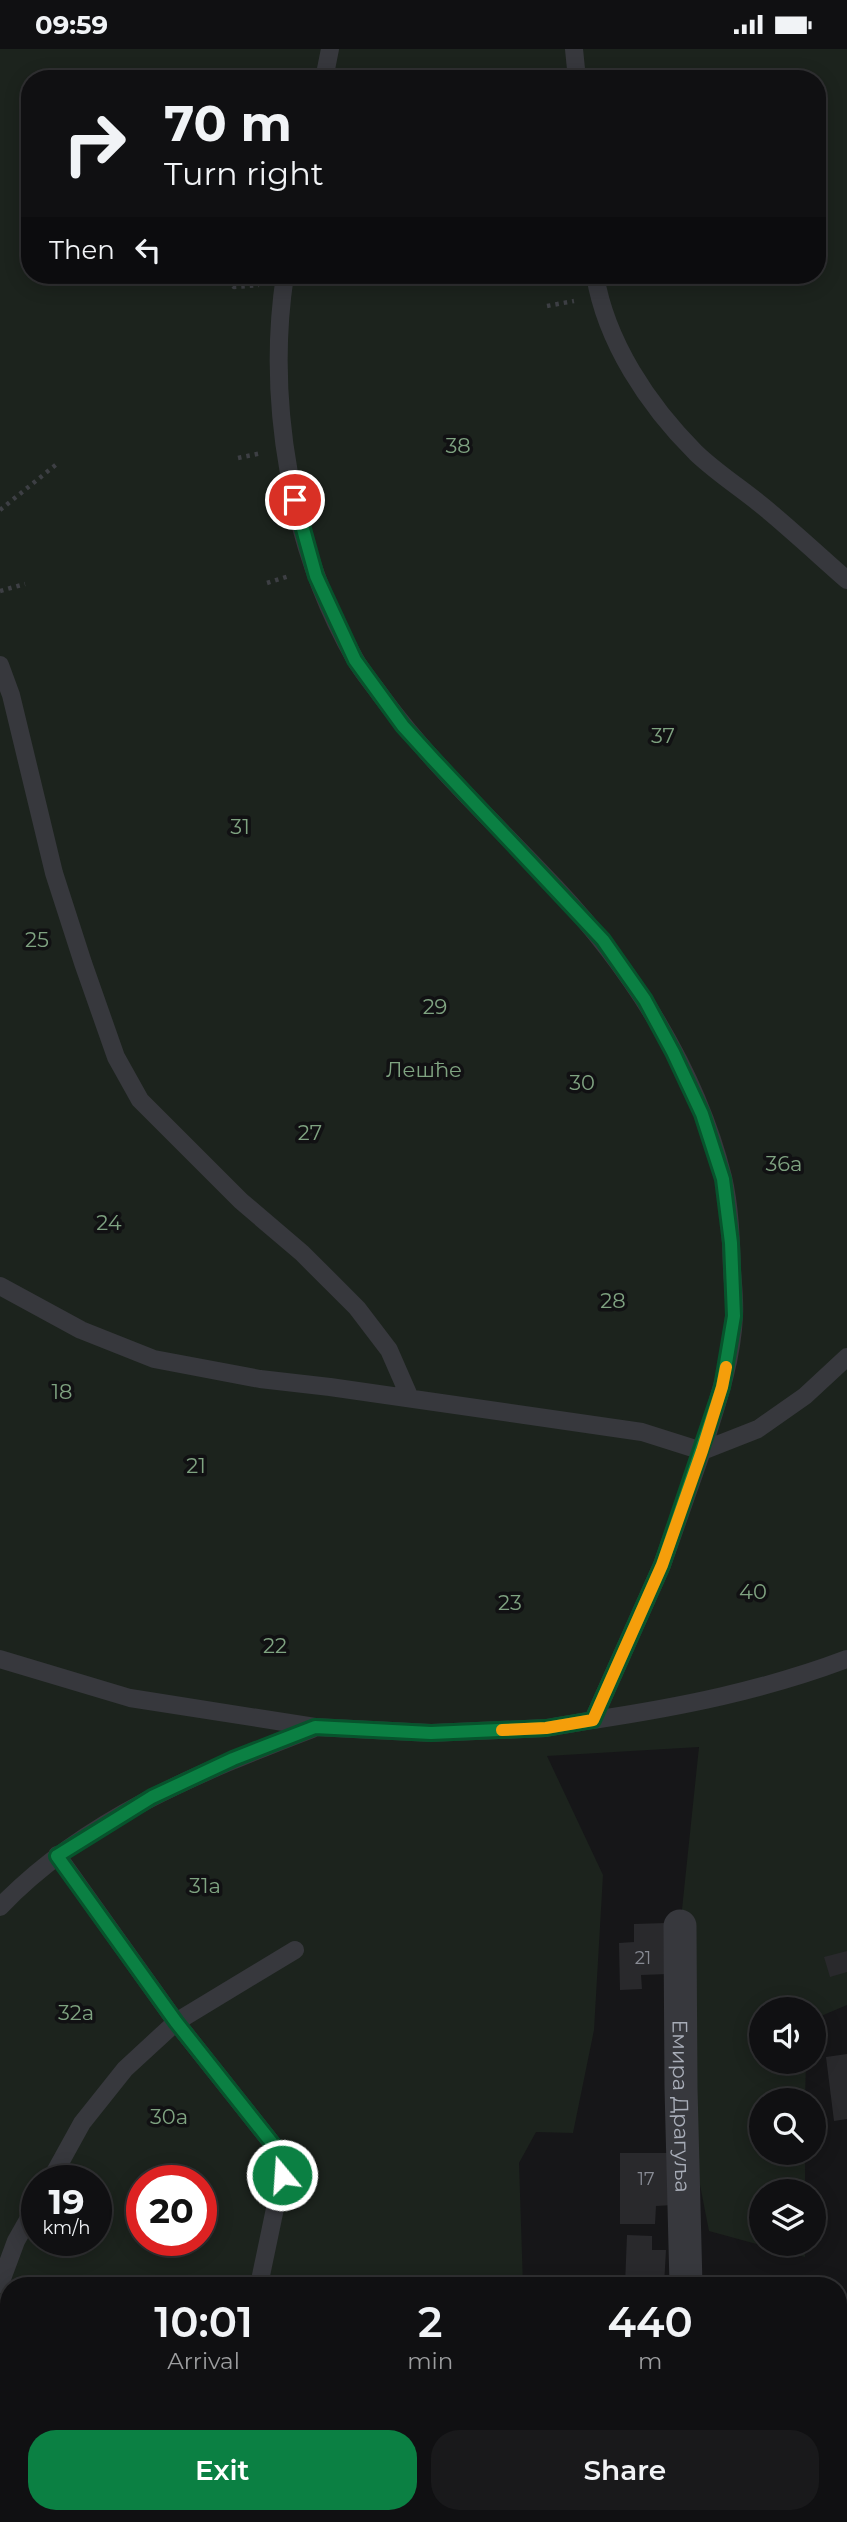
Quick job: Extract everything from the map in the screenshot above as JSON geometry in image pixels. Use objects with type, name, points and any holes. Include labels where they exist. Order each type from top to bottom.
[{"type":"street","name":"Емира Драгуља","points":[[680,1926],[686,2277]]},
{"type":"lane","points":[[326,70],[330,49]]},
{"type":"lane","points":[[573,49],[576,70]]},
{"type":"lane","points":[[283,284],[277,369],[292,485],[299,520],[316,576],[355,660],[403,726],[603,940],[645,1000],[702,1114],[723,1179],[731,1243],[734,1316],[722,1387],[662,1565],[593,1720]]},
{"type":"lane","points":[[596,284],[599,300],[627,365],[662,414],[697,453],[770,512],[847,580]]},
{"type":"lane","points":[[0,665],[11,695],[54,873],[78,950],[116,1057],[140,1100],[241,1201],[302,1253],[357,1308],[388,1350],[410,1398]]},
{"type":"lane","points":[[0,1286],[80,1330],[154,1359],[260,1379],[410,1398],[642,1433],[702,1451],[758,1429],[805,1397],[847,1357]]},
{"type":"lane","points":[[0,1659],[130,1697],[315,1727],[431,1733],[546,1728],[675,1708],[793,1679],[847,1659]]},
{"type":"lane","points":[[0,1907],[57,1856],[152,1797],[233,1759],[315,1727]]},
{"type":"lane","points":[[57,1856],[176,2022],[279,2152],[282,2175],[260,2277]]},
{"type":"lane","points":[[59,2165],[82,2123],[125,2069],[176,2022],[295,1950]]},
{"type":"lane","points":[[1,2277],[4,2257],[21,2232]]},
{"type":"path","points":[[231,284],[234,287],[267,284]]},
{"type":"path","points":[[0,510],[58,463]]},
{"type":"path","points":[[0,591],[25,584]]},
{"type":"green space","name":"Лешће","points":[[0,49],[847,49],[847,2005],[826,2014],[826,1997],[749,1997],[749,2074],[806,2074],[805,2088],[749,2088],[749,2165],[805,2165],[805,2179],[749,2179],[749,2242],[709,2231],[681,2088],[681,1919],[699,1747],[547,1756],[603,1875],[594,2030],[573,2133],[536,2132],[519,2163],[523,2277],[0,2277]]},
{"type":"building","points":[[666,1923],[668,1974],[641,1975],[642,1989],[620,1990],[619,1943],[634,1942],[634,1924]]},
{"type":"building","points":[[847,1951],[847,1972],[830,1977],[824,1957]]},
{"type":"building","points":[[847,2054],[847,2119],[834,2121],[826,2057]]},
{"type":"building","points":[[620,2153],[673,2153],[673,2205],[656,2206],[655,2224],[620,2224]]},
{"type":"building","points":[[627,2235],[652,2236],[652,2250],[666,2250],[664,2277],[625,2277]]},
{"type":"slow traffic","points":[[502,1730],[546,1728],[593,1720],[662,1565],[702,1451],[726,1367]]},
{"type":"route","points":[[282,2175],[279,2152],[176,2022],[57,1856],[152,1797],[233,1759],[315,1727],[431,1733],[546,1728],[593,1720],[662,1565],[702,1451],[722,1387],[734,1316],[731,1243],[723,1179],[702,1114],[673,1052],[645,1000],[603,940],[403,726],[355,660],[316,576],[295,500]]},
{"type":"park label","name":"38","points":[[458,445]]},
{"type":"park label","name":"37","points":[[663,735]]},
{"type":"park label","name":"31","points":[[240,826]]},
{"type":"park label","name":"25","points":[[37,939]]},
{"type":"park label","name":"29","points":[[435,1006]]},
{"type":"park label","name":"30","points":[[582,1082]]},
{"type":"park label","name":"27","points":[[310,1132]]},
{"type":"park label","name":"36a","points":[[784,1163]]},
{"type":"park label","name":"24","points":[[109,1222]]},
{"type":"park label","name":"28","points":[[613,1300]]},
{"type":"park label","name":"18","points":[[62,1391]]},
{"type":"park label","name":"21","points":[[196,1465]]},
{"type":"park label","name":"40","points":[[753,1591]]},
{"type":"park label","name":"23","points":[[510,1602]]},
{"type":"park label","name":"22","points":[[275,1645]]},
{"type":"park label","name":"31a","points":[[205,1885]]},
{"type":"park label","name":"32a","points":[[76,2012]]},
{"type":"park label","name":"30a","points":[[169,2116]]}]
